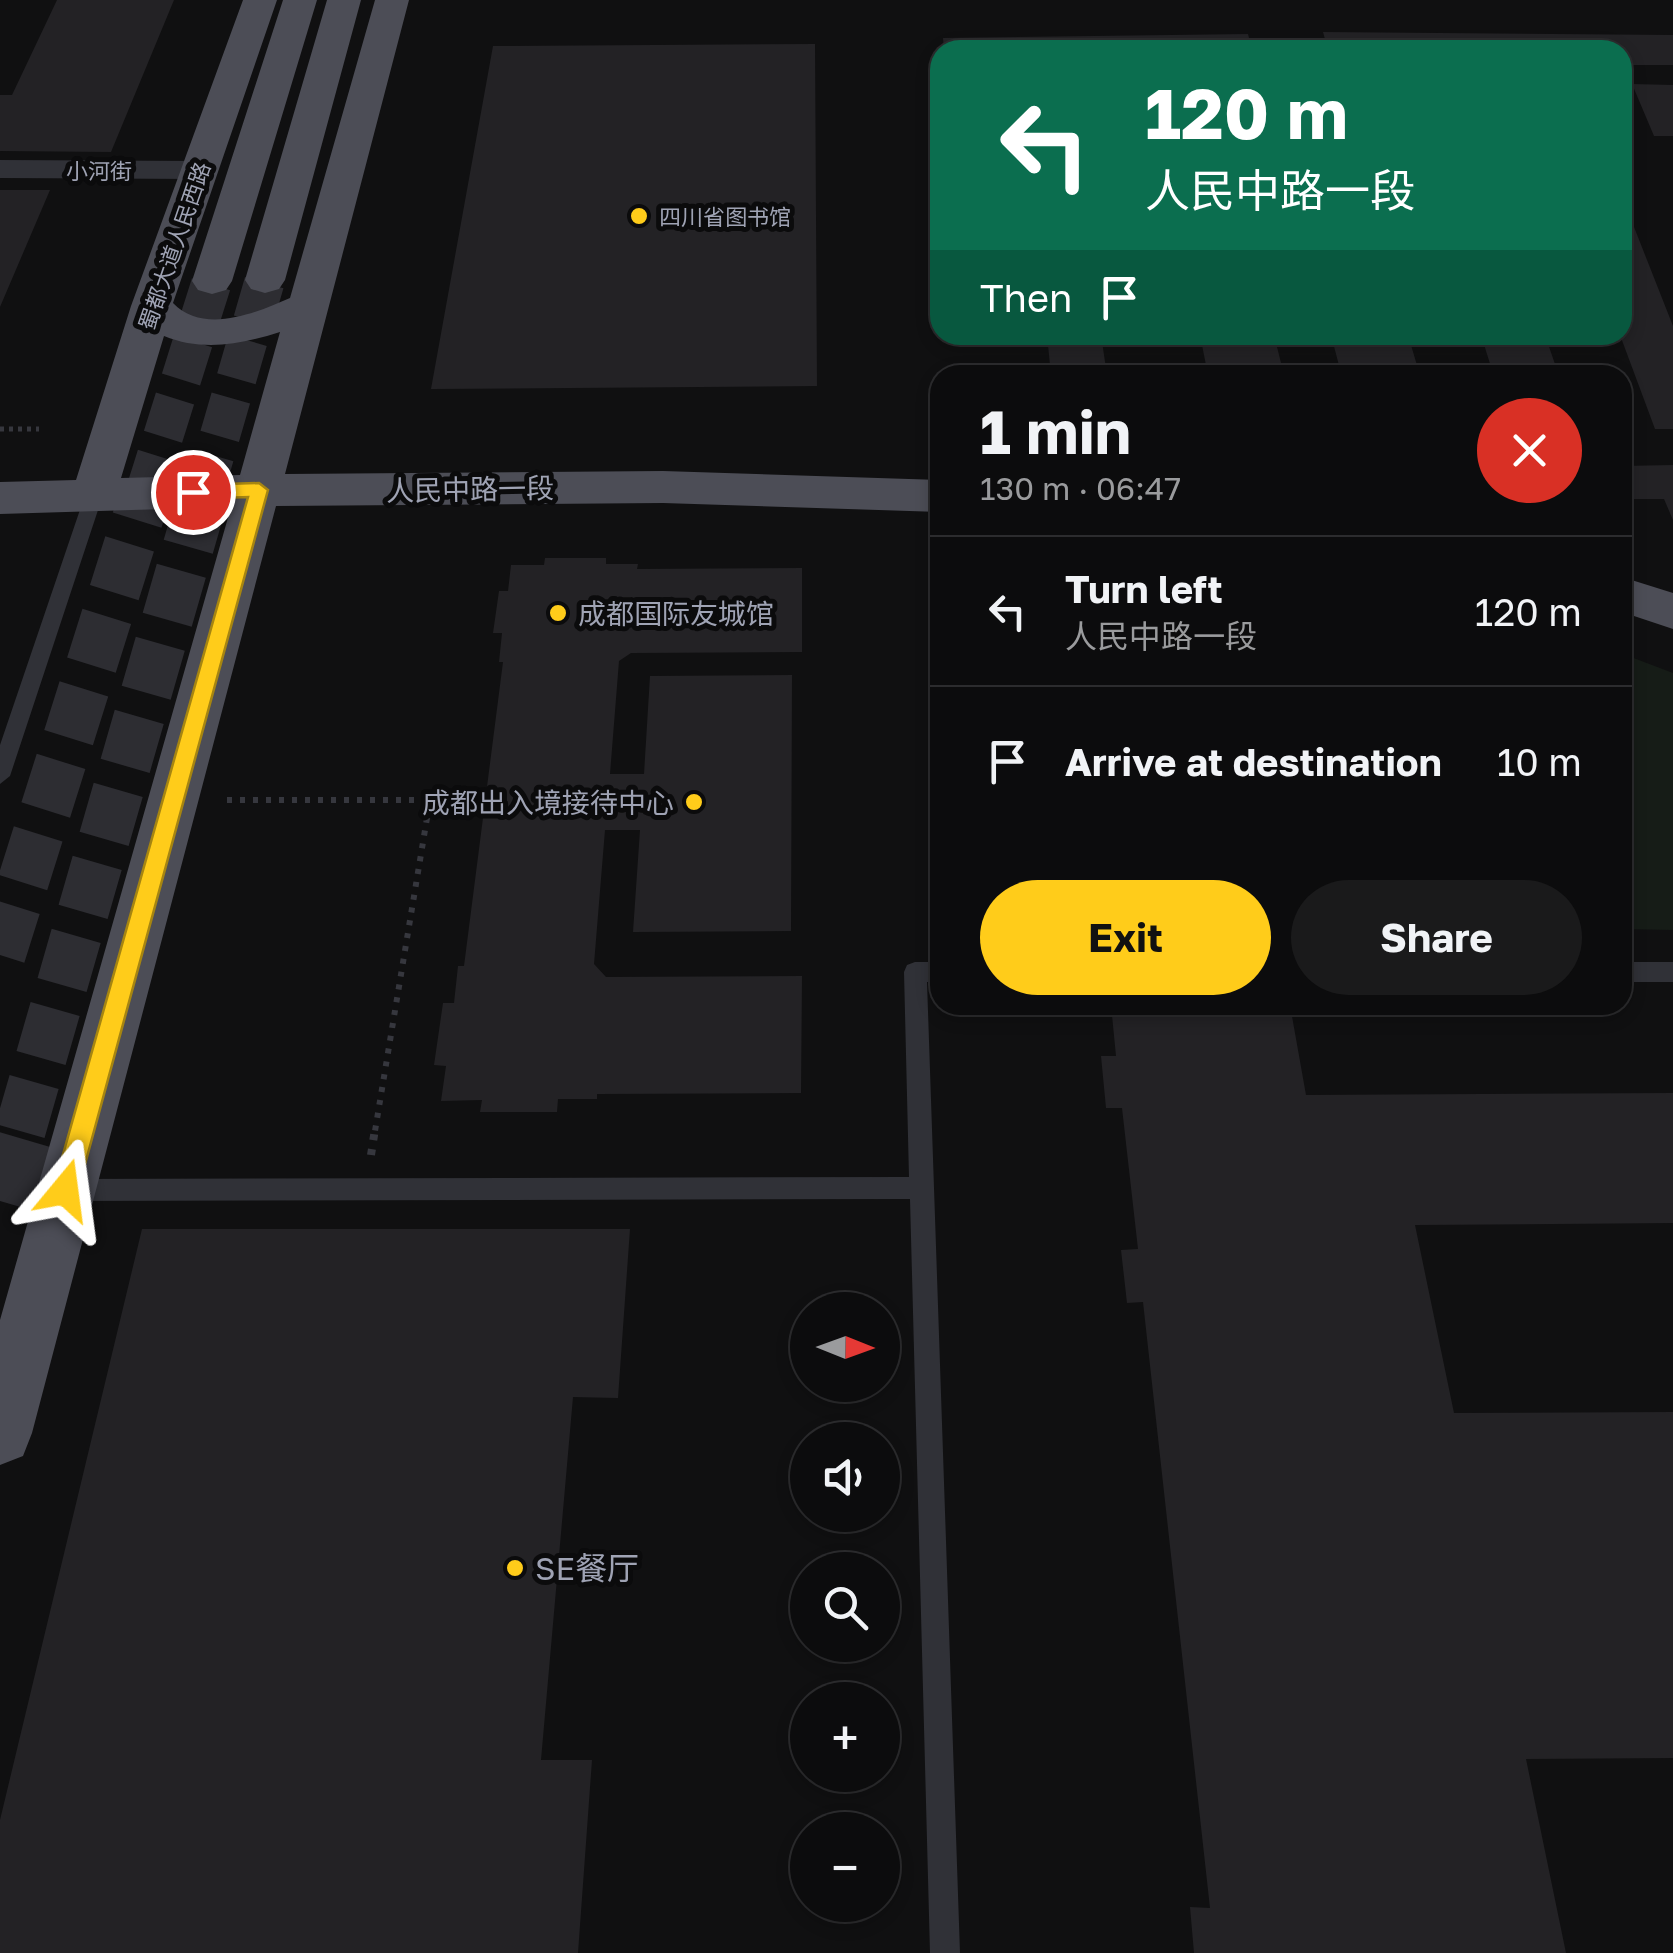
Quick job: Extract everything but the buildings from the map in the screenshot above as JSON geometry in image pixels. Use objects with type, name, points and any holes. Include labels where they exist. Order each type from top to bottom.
[{"type":"main road","name":"蜀都大道人民西路","points":[[94,495],[152,306],[260,0]]},
{"type":"main road","name":"蜀都大道人民西路","points":[[212,281],[300,0]]},
{"type":"main road","points":[[265,280],[344,0]]},
{"type":"main road","points":[[0,1433],[392,0]]},
{"type":"main road","points":[[152,306],[170,323],[188,329],[230,330],[270,324],[310,305]]},
{"type":"main road","name":"人民中路一段","points":[[0,498],[259,490],[662,487],[930,496]]},
{"type":"main road","points":[[1632,598],[1673,612]]},
{"type":"street","name":"小河街","points":[[0,169],[199,170]]},
{"type":"lane","points":[[0,776],[94,495]]},
{"type":"lane","points":[[930,972],[915,972],[945,1953]]},
{"type":"lane","points":[[1632,972],[1673,972]]},
{"type":"lane","points":[[65,1190],[922,1188]]},
{"type":"path","points":[[0,429],[39,429]]},
{"type":"path","points":[[219,800],[430,800],[366,1190]]},
{"type":"shaded area","points":[[1632,657],[1673,673],[1673,930],[1632,929]]},
{"type":"tunnel","points":[[203,494],[265,280]]},
{"type":"tunnel","points":[[145,494],[212,281]]},
{"type":"tunnel","points":[[0,955],[146,492]]},
{"type":"tunnel","points":[[20,1131],[204,492]]},
{"type":"tunnel","points":[[0,1201],[21,1129]]},
{"type":"place","name":"四川省图书馆","points":[[639,216]]},
{"type":"place","name":"成都国际友城馆","points":[[558,613]]},
{"type":"place","name":"成都出入境接待中心","points":[[694,802]]},
{"type":"place","name":"SE餐厅","points":[[515,1568]]},
{"type":"route","points":[[65,1190],[259,490],[193,492]]}]
